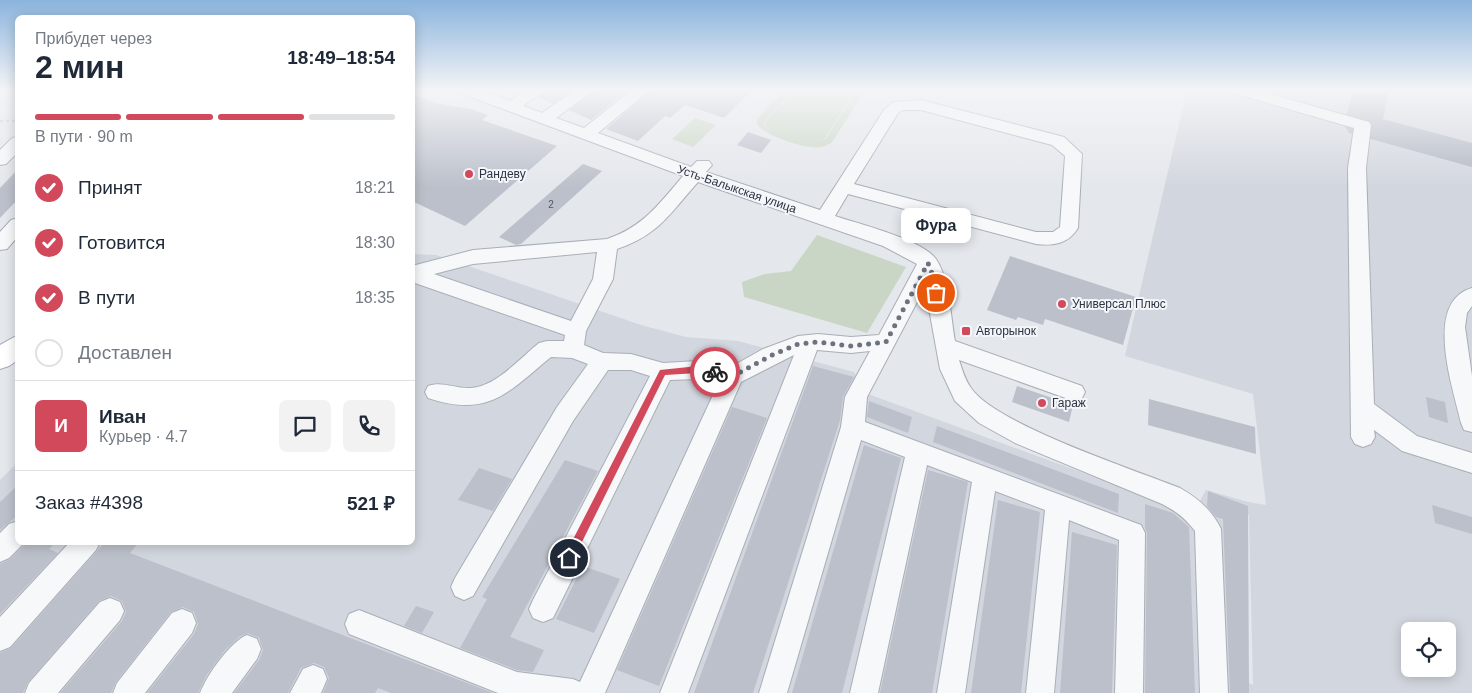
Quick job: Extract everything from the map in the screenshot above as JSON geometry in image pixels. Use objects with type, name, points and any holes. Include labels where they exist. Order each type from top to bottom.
[{"type":"main road","points":[[0,359],[15,348]]},
{"type":"street","name":"Усть-Балыкская улица","points":[[549,122],[585,136],[699,170],[890,241],[919,255],[928,263]]},
{"type":"street","points":[[585,136],[602,122]]},
{"type":"street","points":[[824,218],[884,122]]},
{"type":"street","points":[[844,187],[1036,238],[1052,240],[1064,236],[1069,228],[1074,154],[1067,146],[1058,141],[987,122]]},
{"type":"street","points":[[1354,122],[1363,125],[1357,168],[1363,437]]},
{"type":"street","points":[[0,160],[15,145]]},
{"type":"street","points":[[415,272],[483,256],[608,245],[632,237],[652,224],[699,170]]},
{"type":"street","points":[[0,244],[15,227]]},
{"type":"street","points":[[436,392],[453,398],[476,398],[500,388],[548,349],[575,340],[604,279],[608,245]]},
{"type":"street","points":[[0,252],[15,253]]},
{"type":"street","points":[[773,693],[854,427],[856,397],[928,263]]},
{"type":"street","points":[[928,263],[933,276],[945,346],[951,369],[963,395],[987,416],[1023,436],[1171,496],[1189,506],[1200,516],[1208,529],[1214,693]]},
{"type":"street","points":[[415,274],[575,340],[602,361],[631,362],[663,372],[698,370],[733,376]]},
{"type":"street","points":[[1472,295],[1463,302],[1456,315],[1455,337],[1472,423]]},
{"type":"street","points":[[590,693],[733,376],[772,355],[798,344],[818,342],[851,346],[886,342]]},
{"type":"street","points":[[674,693],[809,343]]},
{"type":"street","points":[[945,346],[1074,392]]},
{"type":"street","points":[[464,587],[565,414],[602,361]]},
{"type":"street","points":[[543,609],[663,372]]},
{"type":"street","points":[[1362,408],[1410,444],[1472,464]]},
{"type":"street","points":[[854,427],[1132,533],[1129,693]]},
{"type":"street","points":[[864,693],[918,451]]},
{"type":"street","points":[[951,693],[985,476]]},
{"type":"street","points":[[1040,693],[1058,504]]},
{"type":"street","points":[[0,550],[15,535]]},
{"type":"street","points":[[0,636],[84,545]]},
{"type":"street","points":[[39,693],[110,611]]},
{"type":"street","points":[[127,693],[182,624]]},
{"type":"street","points":[[359,624],[516,686],[573,693]]},
{"type":"street","points":[[214,693],[246,648]]},
{"type":"shaded area","points":[[1179,122],[1472,122],[1472,693],[0,693],[0,480],[15,465],[15,545],[415,545],[415,254],[436,255],[641,325],[686,337],[738,341],[854,372],[868,394],[1193,513],[1206,490],[1266,505],[1253,394],[1125,356]],"holes":[[[1248,515],[1249,515],[1253,685],[1247,682]]]},
{"type":"green space","points":[[690,122],[708,122],[716,125],[693,147],[672,139]]},
{"type":"green space","points":[[757,122],[765,122],[764,125],[769,130],[765,125],[766,122],[835,122],[825,138],[818,142],[826,138],[836,122],[845,122],[831,143],[826,146],[817,147],[798,145],[780,139],[764,131]]},
{"type":"green space","points":[[817,235],[906,267],[867,333],[744,297],[742,282],[765,274],[791,271]]},
{"type":"building","name":"Рандеву","points":[[415,122],[489,122],[557,146],[465,226],[415,202]]},
{"type":"building","points":[[614,122],[658,122],[638,141],[606,129]]},
{"type":"building","points":[[748,132],[771,140],[761,153],[737,145]]},
{"type":"building","points":[[583,164],[602,171],[521,244],[516,245],[499,237]]},
{"type":"building","points":[[15,172],[15,202],[0,218],[0,188]]},
{"type":"building","name":"Универсал Плюс","points":[[1010,256],[1136,297],[1123,345],[1045,319],[1043,325],[1018,317],[1016,320],[987,310]]},
{"type":"building","points":[[813,366],[854,377],[843,397],[840,420],[753,693],[694,693]]},
{"type":"building","name":"Гараж","points":[[1017,386],[1073,405],[1069,422],[1012,402]]},
{"type":"building","points":[[1426,397],[1445,402],[1448,423],[1429,417]]},
{"type":"building","points":[[1149,399],[1255,427],[1256,454],[1148,425]]},
{"type":"building","points":[[869,401],[912,417],[908,433],[867,417]]},
{"type":"building","points":[[732,407],[767,418],[659,686],[617,670]]},
{"type":"building","points":[[937,426],[1119,494],[1118,513],[933,442]]},
{"type":"building","points":[[864,445],[901,458],[842,693],[792,693]]},
{"type":"building","points":[[565,460],[598,471],[510,637],[544,650],[533,672],[517,670],[460,648],[487,599],[482,597]]},
{"type":"building","points":[[479,468],[512,479],[493,511],[458,500]]},
{"type":"building","points":[[928,470],[968,482],[932,693],[880,693]]},
{"type":"building","points":[[15,488],[15,518],[0,530],[0,502]]},
{"type":"building","points":[[1208,491],[1248,506],[1249,693],[1230,693],[1223,519],[1216,517],[1207,506]]},
{"type":"building","points":[[998,500],[1040,512],[1021,693],[971,693]]},
{"type":"building","points":[[1145,504],[1173,513],[1189,527],[1195,693],[1145,693],[1147,533],[1145,528]]},
{"type":"building","points":[[1432,505],[1472,517],[1472,534],[1435,523]]},
{"type":"building","points":[[1072,532],[1117,545],[1112,693],[1060,693]]},
{"type":"building","points":[[24,545],[53,545],[49,549],[58,553],[0,614],[0,564],[10,559]]},
{"type":"building","points":[[102,545],[137,545],[130,553],[493,693],[391,693],[378,688],[375,693],[323,693],[329,678],[324,667],[314,663],[301,668],[288,693],[234,693],[259,660],[263,650],[259,638],[248,633],[239,637],[225,650],[206,676],[198,693],[147,693],[194,634],[198,624],[194,612],[183,607],[171,612],[116,682],[111,693],[60,693],[122,621],[126,612],[122,601],[111,596],[99,601],[28,682],[23,693],[0,693],[0,653],[11,648]]},
{"type":"building","points":[[583,566],[620,579],[594,633],[556,619]]},
{"type":"building","points":[[416,606],[434,612],[422,633],[404,626]]},
{"type":"taxiway","points":[[1364,122],[1363,125],[1472,155]]},
{"type":"way so far","points":[[715,372],[733,376],[772,355],[798,344],[818,342],[851,346],[886,342],[928,263],[936,293]]},
{"type":"place","name":"Рандеву","points":[[469,174]]},
{"type":"place","name":"Фура","points":[[936,293]]},
{"type":"place","name":"Универсал Плюс","points":[[1062,304]]},
{"type":"place","name":"Авторынок","points":[[966,331]]},
{"type":"place","name":"Гараж","points":[[1042,403]]},
{"type":"route","points":[[569,558],[663,372],[698,370],[715,372]]}]
